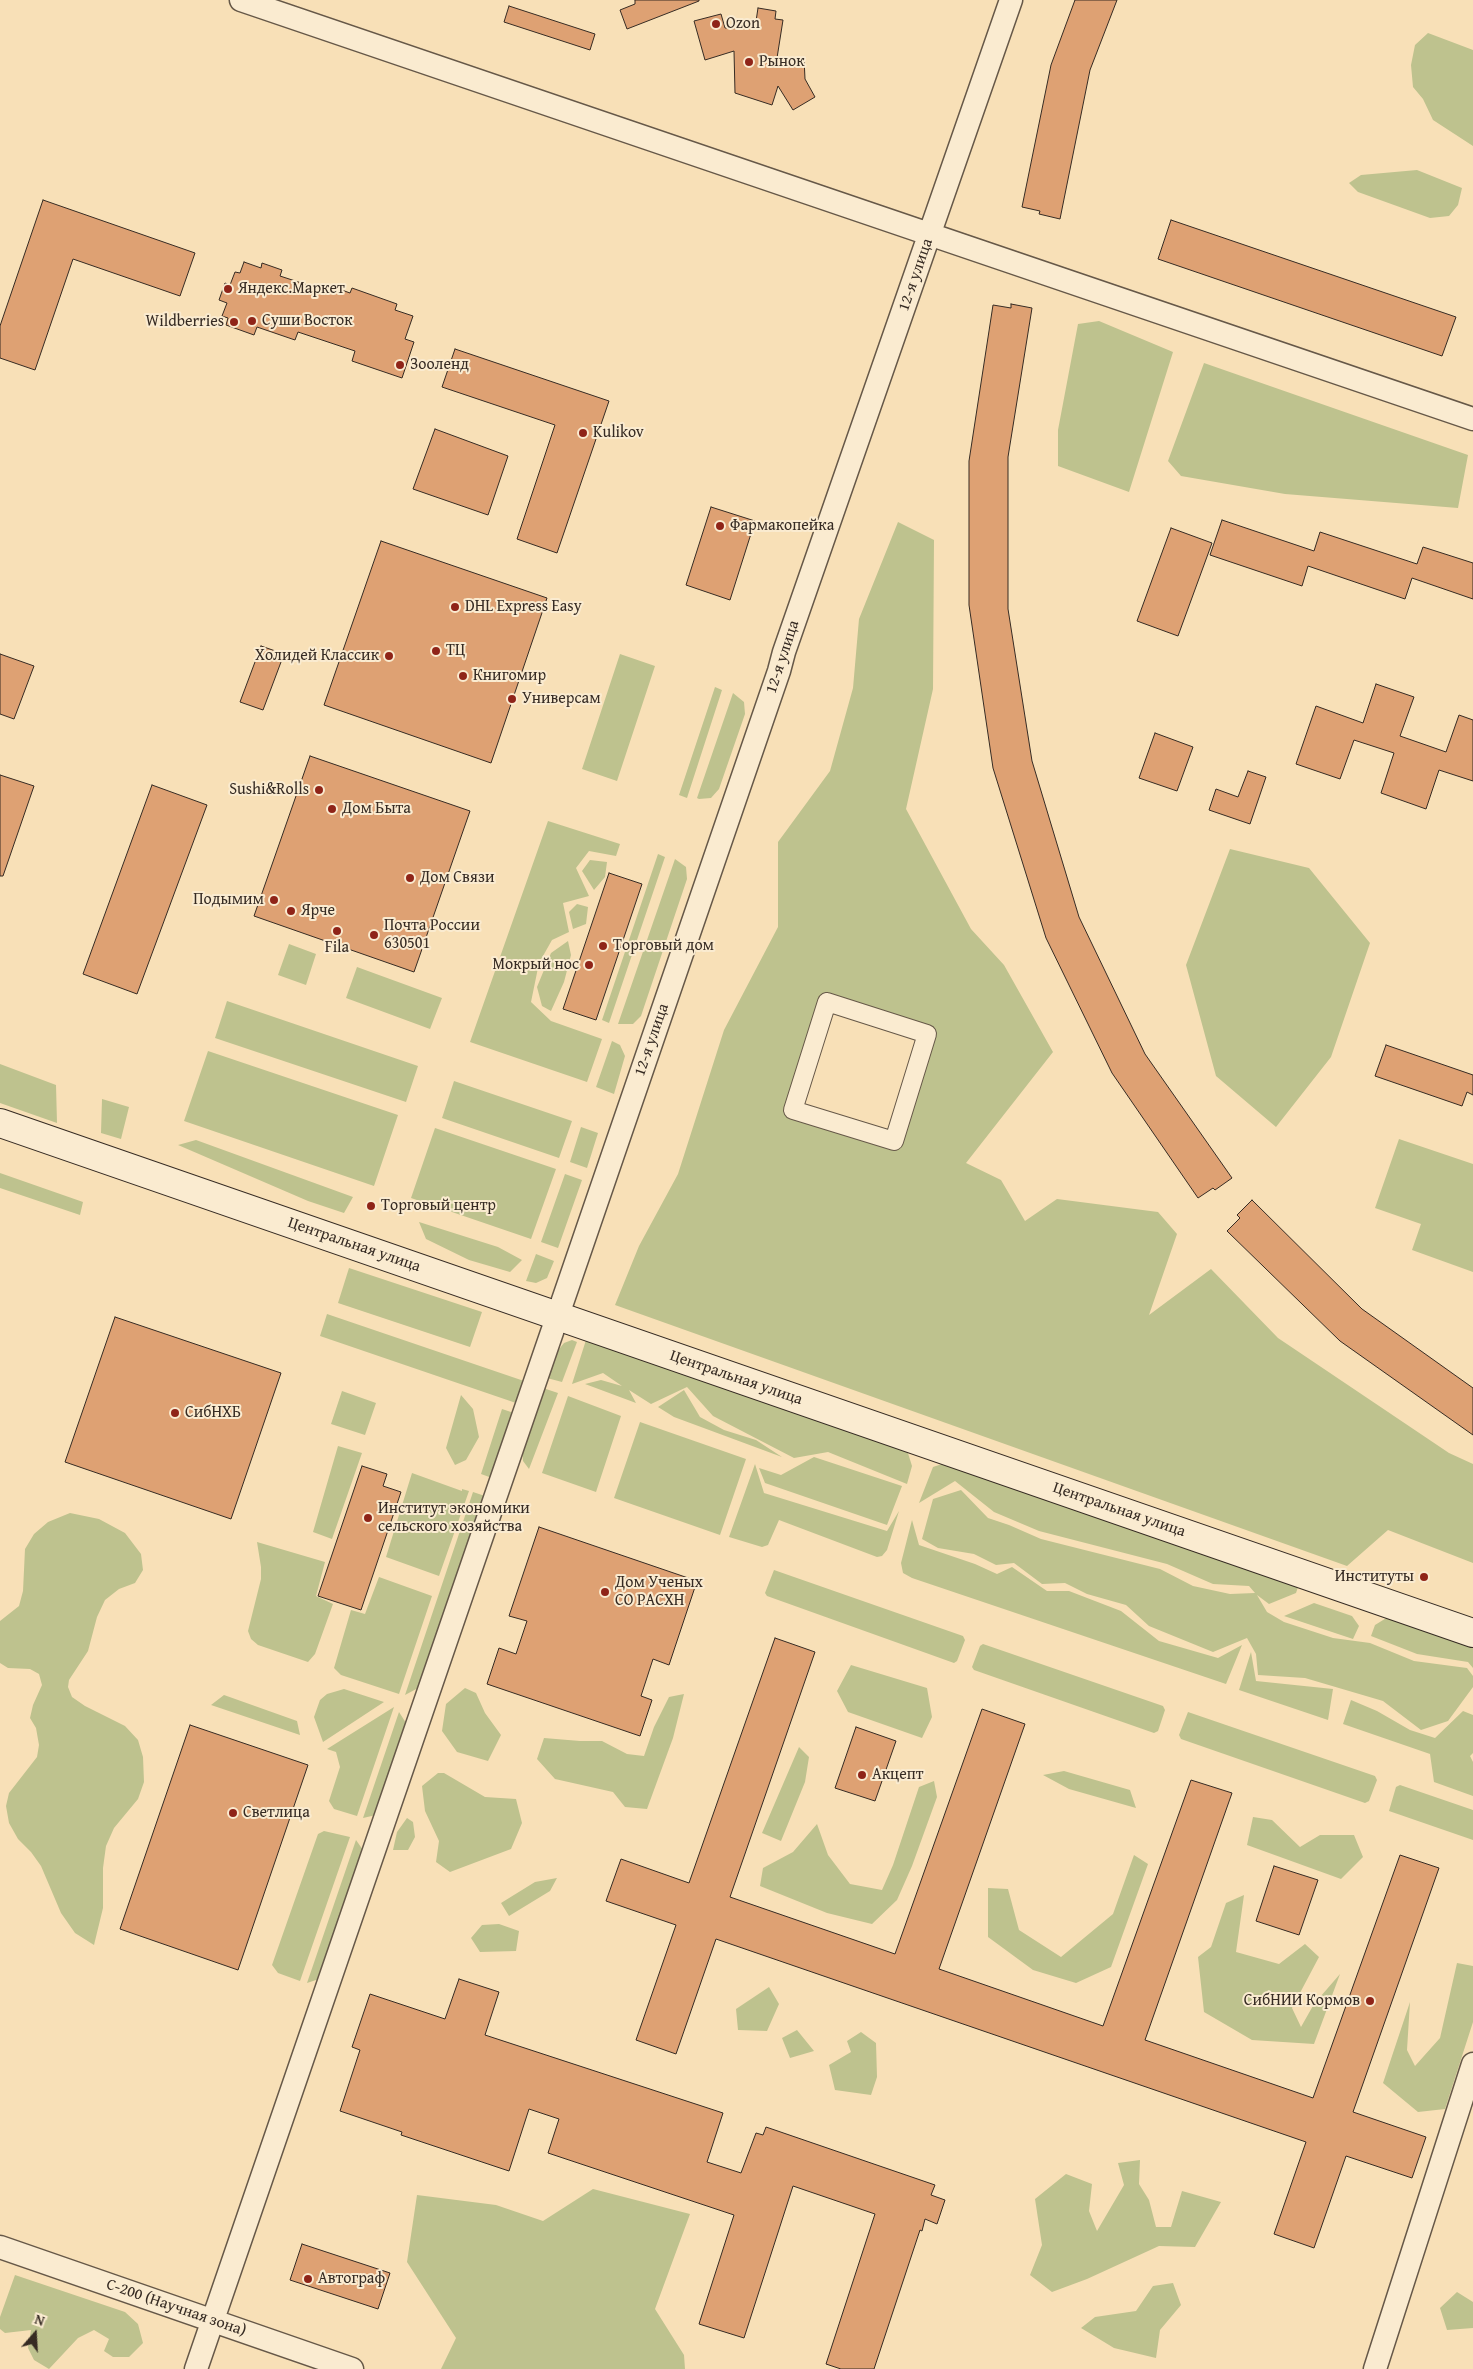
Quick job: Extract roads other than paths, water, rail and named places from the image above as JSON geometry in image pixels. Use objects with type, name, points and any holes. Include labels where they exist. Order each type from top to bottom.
[{"type":"main road","name":"Центральная улица","points":[[0,1122],[1473,1633]]},
{"type":"street","points":[[241,0],[1473,419]]},
{"type":"street","name":"12-я улица","points":[[196,2369],[784,652],[1011,0]]},
{"type":"street","points":[[827,1002],[927,1034],[894,1141],[793,1110],[827,1002]]},
{"type":"street","points":[[1375,2369],[1473,2064]]},
{"type":"street","name":"С-200 (Научная зона)","points":[[0,2247],[352,2369]]},
{"type":"place","name":"Ozon","points":[[716,24]]},
{"type":"place","name":"Рынок","points":[[749,62]]},
{"type":"place","name":"Яндекс.Маркет","points":[[228,289]]},
{"type":"place","name":"Суши Восток","points":[[252,321]]},
{"type":"place","name":"Wildberries","points":[[234,322]]},
{"type":"place","name":"Зооленд","points":[[400,365]]},
{"type":"place","name":"Kulikov","points":[[583,433]]},
{"type":"place","name":"Фармакопейка","points":[[720,526]]},
{"type":"place","name":"DHL Express Easy","points":[[455,607]]},
{"type":"place","name":"ТЦ","points":[[436,651]]},
{"type":"place","name":"Холидей Классик","points":[[389,656]]},
{"type":"place","name":"Книгомир","points":[[463,676]]},
{"type":"place","name":"Универсам","points":[[512,699]]},
{"type":"place","name":"Sushi&Rolls","points":[[319,790]]},
{"type":"place","name":"Дом Быта","points":[[332,809]]},
{"type":"place","name":"Дом Связи","points":[[410,878]]},
{"type":"place","name":"Подымим","points":[[274,900]]},
{"type":"place","name":"Ярче","points":[[291,911]]},
{"type":"place","name":"Fila","points":[[337,931]]},
{"type":"place","name":"Почта России 630501","points":[[374,935]]},
{"type":"place","name":"Торговый дом","points":[[603,946]]},
{"type":"place","name":"Мокрый нос","points":[[589,965]]},
{"type":"place","name":"Торговый центр","points":[[371,1206]]},
{"type":"place","name":"СибНХБ","points":[[175,1413]]},
{"type":"place","name":"Институт экономики сельского хозяйства","points":[[368,1518]]},
{"type":"place","name":"Институты","points":[[1424,1577]]},
{"type":"place","name":"Дом Ученых СО РАСХН","points":[[605,1592]]},
{"type":"place","name":"Акцепт","points":[[862,1775]]},
{"type":"place","name":"Светлица","points":[[233,1813]]},
{"type":"place","name":"СибНИИ Кормов","points":[[1370,2001]]},
{"type":"place","name":"Автограф","points":[[308,2279]]}]
